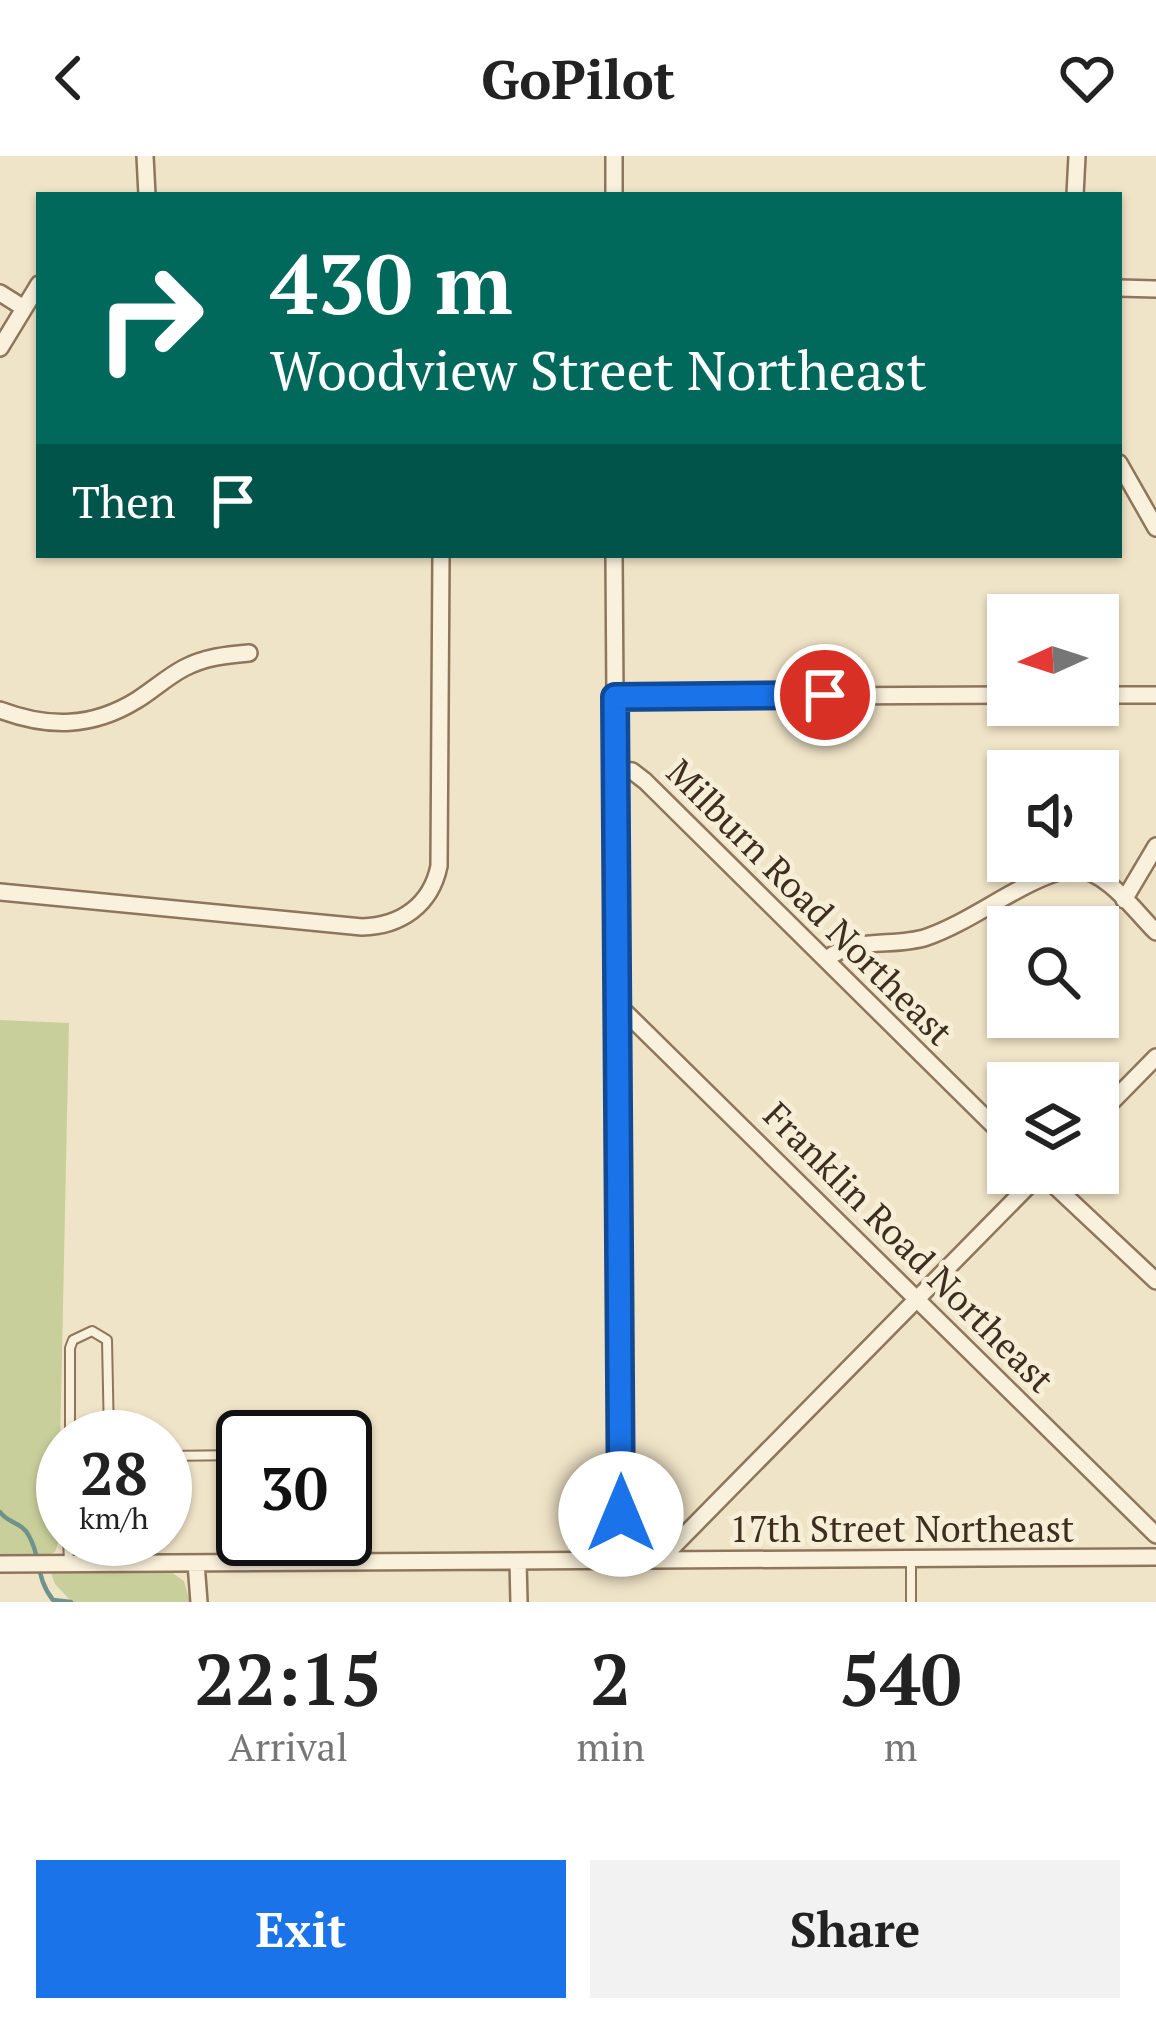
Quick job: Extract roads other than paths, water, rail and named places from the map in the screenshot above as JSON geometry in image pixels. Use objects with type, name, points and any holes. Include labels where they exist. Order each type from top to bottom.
[{"type":"street","points":[[145,156],[147,192]]},
{"type":"street","points":[[614,156],[614,192]]},
{"type":"street","points":[[1076,192],[1077,156]]},
{"type":"street","points":[[1122,288],[1156,289]]},
{"type":"street","points":[[0,348],[36,289]]},
{"type":"street","points":[[0,293],[24,308]]},
{"type":"street","points":[[1122,473],[1156,528]]},
{"type":"street","points":[[0,892],[371,927],[407,915],[432,888],[441,838],[440,558]]},
{"type":"street","points":[[614,558],[621,1560]]},
{"type":"street","points":[[0,710],[35,722],[90,721],[122,709],[184,668],[219,656],[249,653]]},
{"type":"street","points":[[615,697],[987,695]]},
{"type":"street","points":[[1119,695],[1156,695]]},
{"type":"street","name":"Milburn Road Northeast","points":[[615,769],[632,771],[645,781],[987,1119]]},
{"type":"street","points":[[1124,900],[1156,846]]},
{"type":"street","points":[[826,958],[849,947],[932,935],[1066,869],[1091,872],[1156,932]]},
{"type":"street","name":"Franklin Road Northeast","points":[[618,1005],[1156,1534]]},
{"type":"street","points":[[1119,1094],[1156,1057]]},
{"type":"street","points":[[660,1560],[1020,1194]]},
{"type":"street","points":[[1063,1194],[1156,1281]]},
{"type":"street","name":"17th Street Northeast","points":[[372,1562],[1156,1557]]},
{"type":"street","points":[[518,1562],[519,1602]]},
{"type":"street","name":"17th Street Northeast","points":[[0,1564],[36,1563]]},
{"type":"street","name":"17th Street Northeast","points":[[192,1563],[216,1563]]},
{"type":"street","points":[[196,1563],[199,1602]]},
{"type":"lane","points":[[70,1410],[70,1348],[73,1340],[92,1331],[107,1340],[108,1410]]},
{"type":"lane","points":[[911,1559],[911,1602]]},
{"type":"waterway","points":[[0,1512],[29,1536],[43,1584],[53,1600],[71,1602]]}]
